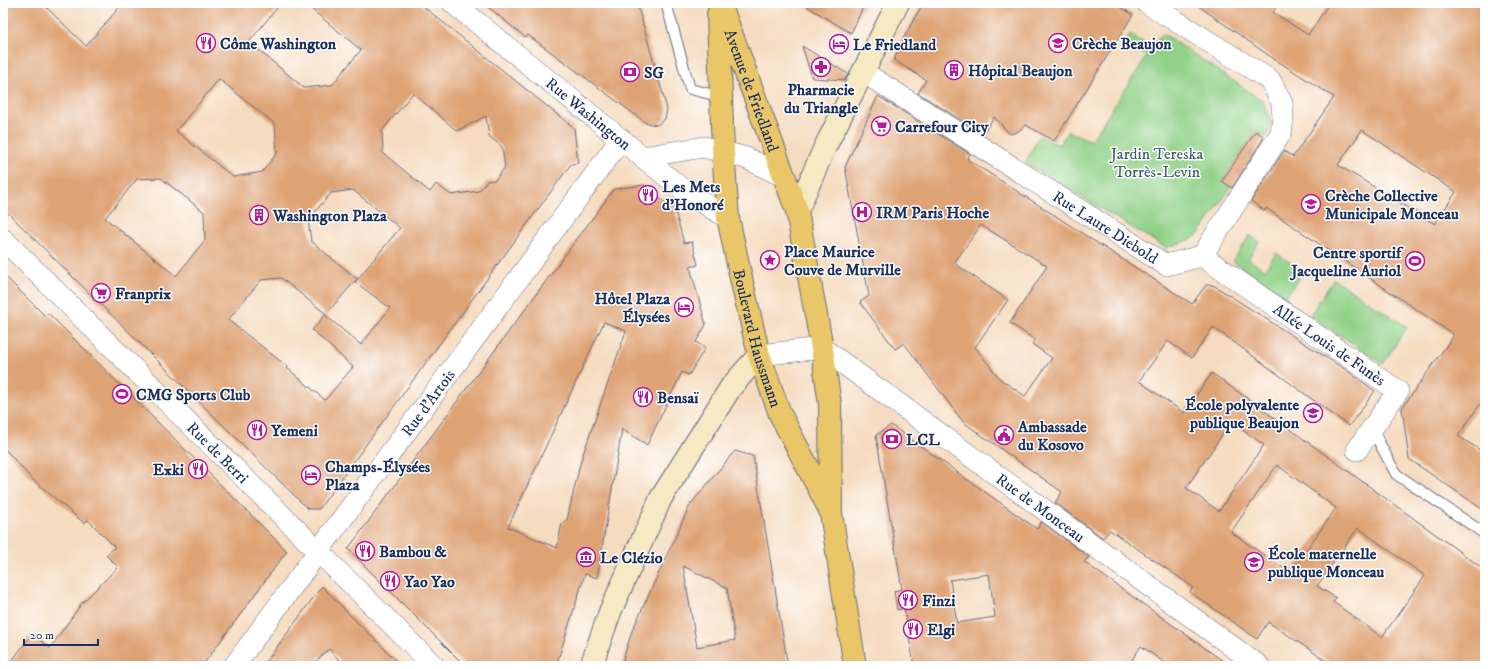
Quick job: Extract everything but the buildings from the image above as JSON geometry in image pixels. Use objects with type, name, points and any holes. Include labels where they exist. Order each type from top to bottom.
[{"type":"main road","name":"Avenue de Friedland","points":[[719,3],[723,151]]},
{"type":"main road","name":"Avenue de Friedland","points":[[719,3],[785,177]]},
{"type":"main road","name":"Boulevard Haussmann","points":[[723,151],[728,218],[759,355],[780,414],[831,513]]},
{"type":"main road","name":"Boulevard Haussmann","points":[[785,177],[797,211],[822,348],[831,418],[831,513],[855,666]]},
{"type":"street","name":"Rue Washington","points":[[453,3],[687,193],[728,218]]},
{"type":"street","points":[[797,211],[825,147],[898,3]]},
{"type":"street","points":[[1147,3],[1270,80],[1282,103],[1283,118],[1281,133],[1202,256]]},
{"type":"street","name":"Rue Laure Diebold","points":[[863,72],[1166,265],[1202,256]]},
{"type":"street","name":"Rue d'Artois","points":[[234,666],[621,139]]},
{"type":"street","points":[[642,157],[704,147],[746,158],[785,177]]},
{"type":"street","name":"Rue de Berri","points":[[3,239],[434,666]]},
{"type":"street","name":"Allée Louis de Funès","points":[[1202,256],[1398,391],[1357,450]]},
{"type":"street","points":[[590,666],[610,612],[661,498],[731,387],[759,355],[822,348]]},
{"type":"street","name":"Rue de Monceau","points":[[822,348],[1259,666]]},
{"type":"lane","name":"Avenue de Friedland","points":[[666,3],[690,89],[722,97]]},
{"type":"lane","points":[[1372,429],[1396,474],[1485,534]]},
{"type":"green space","name":"Jardin Tereska Torrès-Levin","points":[[1130,34],[1152,48],[1162,34],[1170,38],[1263,101],[1273,125],[1265,137],[1256,131],[1222,181],[1231,187],[1199,234],[1192,239],[1166,248],[1025,163],[1039,136],[1059,145],[1068,131],[1091,141],[1147,56],[1125,43]]},
{"type":"green space","points":[[1250,235],[1259,242],[1248,259],[1265,270],[1276,253],[1303,271],[1286,297],[1233,261]]},
{"type":"green space","points":[[1334,279],[1407,327],[1383,364],[1310,315]]},
{"type":"place","name":"Côme Washington","points":[[206,43]]},
{"type":"place","name":"Crèche Beaujon","points":[[1058,43]]},
{"type":"place","name":"Le Friedland","points":[[839,44]]},
{"type":"place","name":"Pharmacie du Triangle","points":[[821,67]]},
{"type":"place","name":"Hôpital Beaujon","points":[[954,70]]},
{"type":"place","name":"SG","points":[[630,72]]},
{"type":"place","name":"Carrefour City","points":[[881,126]]},
{"type":"place","name":"Les Mets d'Honoré","points":[[648,195]]},
{"type":"place","name":"Crèche Collective Municipale Monceau","points":[[1311,204]]},
{"type":"place","name":"IRM Paris Hoche","points":[[862,212]]},
{"type":"place","name":"Washington Plaza","points":[[259,215]]},
{"type":"place","name":"Place Maurice Couve de Murville","points":[[770,260]]},
{"type":"place","name":"Centre sportif Jacqueline Auriol","points":[[1415,261]]},
{"type":"place","name":"Franprix","points":[[101,293]]},
{"type":"place","name":"Hôtel Plaza Élysées","points":[[684,307]]},
{"type":"place","name":"CMG Sports Club","points":[[122,394]]},
{"type":"place","name":"Bensaï","points":[[643,397]]},
{"type":"place","name":"École polyvalente publique Beaujon","points":[[1313,413]]},
{"type":"place","name":"Yemeni","points":[[257,430]]},
{"type":"place","name":"Ambassade du Kosovo","points":[[1004,435]]},
{"type":"place","name":"LCL","points":[[892,439]]},
{"type":"place","name":"Exki","points":[[198,469]]},
{"type":"place","name":"Champs-Élysées Plaza","points":[[311,475]]},
{"type":"place","name":"Bambou &","points":[[365,551]]},
{"type":"place","name":"Le Clézio","points":[[586,557]]},
{"type":"place","name":"École maternelle publique Monceau","points":[[1254,562]]},
{"type":"place","name":"Yao Yao","points":[[390,581]]},
{"type":"place","name":"Finzi","points":[[908,600]]},
{"type":"place","name":"Elgi","points":[[913,629]]}]
